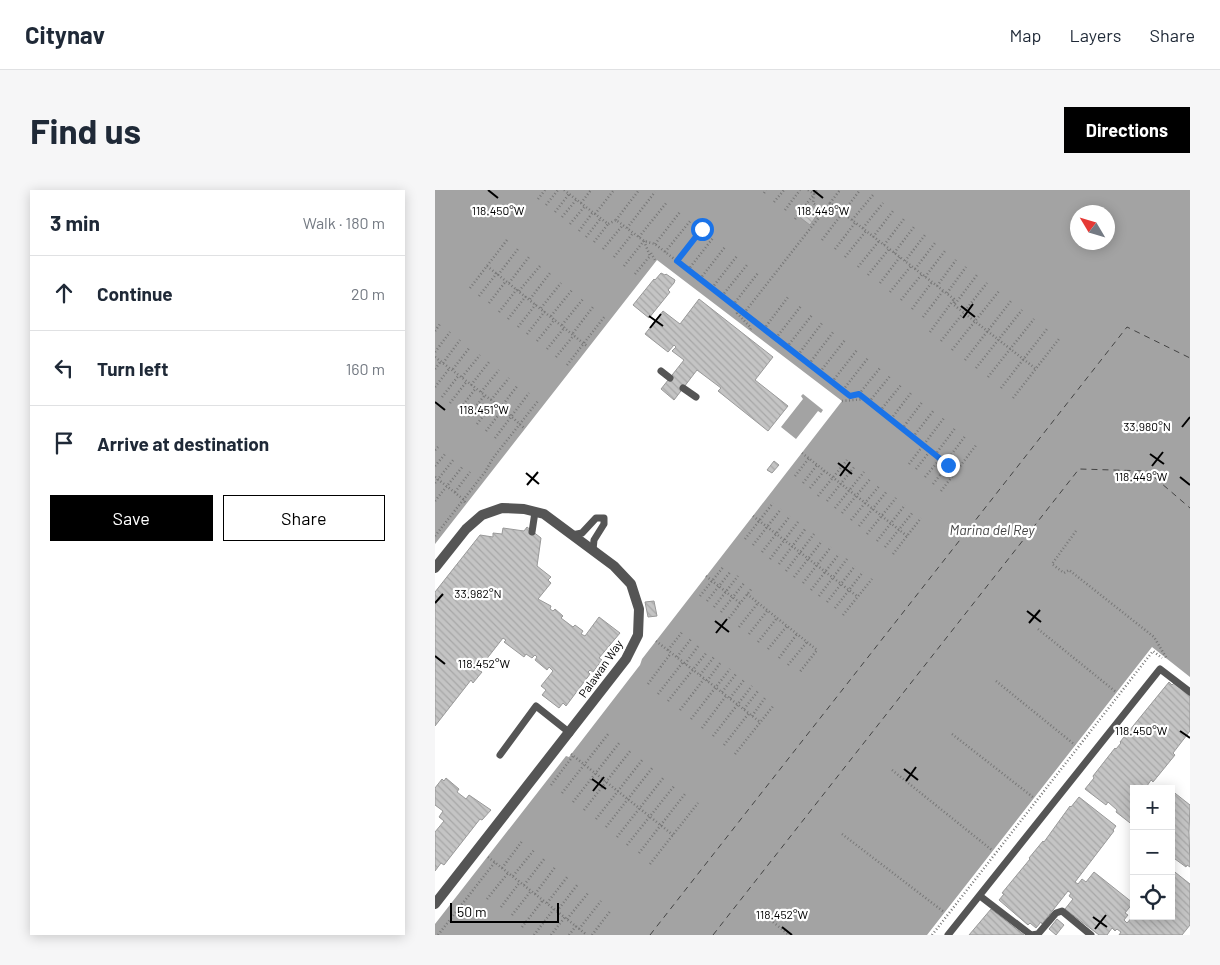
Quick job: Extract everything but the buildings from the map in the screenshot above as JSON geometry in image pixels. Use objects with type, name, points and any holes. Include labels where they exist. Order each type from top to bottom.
[{"type":"street","name":"Palawan Way","points":[[435,568],[466,529],[483,515],[502,508],[524,509],[544,514],[614,566],[631,584],[639,609],[638,636],[626,659],[435,904]]},
{"type":"lane","points":[[661,371],[670,378]]},
{"type":"lane","points":[[683,388],[696,397]]},
{"type":"lane","points":[[533,532],[535,512]]},
{"type":"lane","points":[[572,535],[581,533],[596,518],[604,518],[604,524],[594,540],[593,550]]},
{"type":"lane","points":[[949,935],[1160,669],[1190,692]]},
{"type":"lane","points":[[500,755],[536,706],[570,733]]},
{"type":"lane","points":[[980,896],[1031,935],[1038,934],[1055,912],[1062,911],[1091,935]]},
{"type":"path","points":[[538,199],[545,190]]},
{"type":"path","points":[[546,205],[558,190]]},
{"type":"path","points":[[581,203],[591,190]]},
{"type":"path","points":[[579,231],[614,190]]},
{"type":"path","points":[[594,242],[608,224],[616,220],[639,190]]},
{"type":"path","points":[[763,194],[766,190]]},
{"type":"path","points":[[774,202],[784,190]]},
{"type":"path","points":[[785,210],[800,190]]},
{"type":"path","points":[[808,190],[814,194]]},
{"type":"path","points":[[795,219],[817,190]]},
{"type":"path","points":[[744,313],[840,190]]},
{"type":"path","points":[[822,240],[860,190]]},
{"type":"path","points":[[555,212],[567,191],[608,224]]},
{"type":"path","points":[[627,228],[655,192]]},
{"type":"path","points":[[814,194],[813,203],[824,211]]},
{"type":"path","points":[[835,249],[873,195]]},
{"type":"path","points":[[562,218],[577,200]]},
{"type":"path","points":[[639,238],[667,202]]},
{"type":"path","points":[[830,203],[947,293],[954,299],[954,305]]},
{"type":"path","points":[[863,228],[883,203]]},
{"type":"path","points":[[570,224],[585,206]]},
{"type":"path","points":[[873,237],[893,211]]},
{"type":"path","points":[[655,244],[680,212]]},
{"type":"path","points":[[586,237],[601,218]]},
{"type":"path","points":[[884,245],[904,219]]},
{"type":"path","points":[[616,220],[644,242],[655,260]]},
{"type":"path","points":[[665,252],[691,220]]},
{"type":"path","points":[[603,249],[623,225]]},
{"type":"path","points":[[894,253],[914,228]]},
{"type":"path","points":[[677,261],[702,229]]},
{"type":"path","points":[[845,258],[866,231]]},
{"type":"path","points":[[614,258],[633,233]]},
{"type":"path","points":[[905,261],[925,235]]},
{"type":"path","points":[[688,270],[713,238]]},
{"type":"path","points":[[469,288],[507,240]]},
{"type":"path","points":[[858,267],[879,241]]},
{"type":"path","points":[[644,242],[655,244],[850,396],[859,394],[880,368]]},
{"type":"path","points":[[624,266],[644,242]]},
{"type":"path","points":[[635,274],[650,256],[644,242]]},
{"type":"path","points":[[915,269],[935,243]]},
{"type":"path","points":[[700,279],[725,247]]},
{"type":"path","points":[[479,296],[519,249]]},
{"type":"path","points":[[868,275],[889,249]]},
{"type":"path","points":[[925,277],[945,251]]},
{"type":"path","points":[[711,288],[737,256]]},
{"type":"path","points":[[489,303],[529,257]]},
{"type":"path","points":[[880,284],[900,257]]},
{"type":"path","points":[[937,286],[957,260]]},
{"type":"path","points":[[722,296],[747,265]]},
{"type":"path","points":[[487,266],[589,346]]},
{"type":"path","points":[[499,312],[540,266]]},
{"type":"path","points":[[890,292],[911,266]]},
{"type":"path","points":[[947,293],[966,267]]},
{"type":"path","points":[[733,305],[758,273]]},
{"type":"path","points":[[530,300],[550,274]]},
{"type":"path","points":[[901,300],[922,274]]},
{"type":"path","points":[[954,305],[977,276]]},
{"type":"path","points":[[912,309],[932,282]]},
{"type":"path","points":[[541,308],[561,283]]},
{"type":"path","points":[[941,342],[987,283]]},
{"type":"path","points":[[551,316],[572,290]]},
{"type":"path","points":[[923,318],[943,291]]},
{"type":"path","points":[[952,350],[999,291]]},
{"type":"path","points":[[508,319],[526,296]]},
{"type":"path","points":[[764,329],[788,297]]},
{"type":"path","points":[[547,349],[583,299]]},
{"type":"path","points":[[929,332],[954,299]]},
{"type":"path","points":[[965,360],[1011,301]]},
{"type":"path","points":[[518,327],[536,304]]},
{"type":"path","points":[[954,305],[1035,369]]},
{"type":"path","points":[[776,338],[801,306]]},
{"type":"path","points":[[556,357],[593,307]]},
{"type":"path","points":[[740,310],[737,313],[751,328],[750,330]]},
{"type":"path","points":[[976,368],[1022,310]]},
{"type":"path","points":[[527,334],[545,311]]},
{"type":"path","points":[[787,347],[812,315]]},
{"type":"path","points":[[567,365],[605,316]]},
{"type":"path","points":[[537,341],[555,319]]},
{"type":"path","points":[[988,377],[1034,319]]},
{"type":"path","points":[[797,355],[822,323]]},
{"type":"path","points":[[435,331],[440,324]]},
{"type":"path","points":[[1001,388],[1047,329]]},
{"type":"path","points":[[435,352],[450,332]]},
{"type":"path","points":[[809,364],[834,332]]},
{"type":"path","points":[[1013,398],[1059,339]]},
{"type":"path","points":[[435,369],[460,340]]},
{"type":"path","points":[[820,372],[845,340]]},
{"type":"path","points":[[435,387],[470,347]]},
{"type":"path","points":[[832,382],[857,350]]},
{"type":"path","points":[[462,378],[480,355]]},
{"type":"path","points":[[435,357],[502,408],[524,428]]},
{"type":"path","points":[[843,390],[867,358]]},
{"type":"path","points":[[471,384],[489,362]]},
{"type":"path","points":[[481,392],[499,370]]},
{"type":"path","points":[[442,397],[459,375]]},
{"type":"path","points":[[869,402],[890,376]]},
{"type":"path","points":[[477,424],[509,378]]},
{"type":"path","points":[[450,403],[467,381]]},
{"type":"path","points":[[486,431],[518,385]]},
{"type":"path","points":[[880,411],[901,385]]},
{"type":"path","points":[[459,410],[476,388]]},
{"type":"path","points":[[495,438],[529,393]]},
{"type":"path","points":[[891,419],[911,393]]},
{"type":"path","points":[[859,394],[956,472]]},
{"type":"path","points":[[468,416],[485,395]]},
{"type":"path","points":[[842,401],[865,399]]},
{"type":"path","points":[[435,536],[538,401]]},
{"type":"path","points":[[902,428],[923,401]]},
{"type":"path","points":[[913,437],[934,410]]},
{"type":"path","points":[[909,464],[944,418]]},
{"type":"path","points":[[935,455],[956,427]]},
{"type":"path","points":[[933,484],[966,435]]},
{"type":"path","points":[[941,491],[977,444]]},
{"type":"path","points":[[435,450],[438,447]]},
{"type":"path","points":[[916,469],[930,451]]},
{"type":"path","points":[[435,466],[446,453]]},
{"type":"path","points":[[802,453],[907,536]]},
{"type":"path","points":[[795,476],[809,458]]},
{"type":"path","points":[[925,477],[940,458]]},
{"type":"path","points":[[435,483],[455,459]]},
{"type":"path","points":[[819,496],[847,460]]},
{"type":"path","points":[[803,483],[817,465]]},
{"type":"path","points":[[435,501],[463,466]]},
{"type":"path","points":[[827,502],[855,466]]},
{"type":"path","points":[[810,488],[824,471]]},
{"type":"path","points":[[455,492],[471,472]]},
{"type":"path","points":[[835,508],[864,472]]},
{"type":"path","points":[[435,477],[455,492],[466,504]]},
{"type":"path","points":[[842,513],[871,478]]},
{"type":"path","points":[[851,520],[880,485]]},
{"type":"path","points":[[859,526],[887,491]]},
{"type":"path","points":[[867,534],[896,498]]},
{"type":"path","points":[[745,539],[773,503]]},
{"type":"path","points":[[877,541],[905,506]]},
{"type":"path","points":[[753,545],[781,509]]},
{"type":"path","points":[[885,548],[913,512]]},
{"type":"path","points":[[753,516],[857,597]]},
{"type":"path","points":[[761,552],[790,516]]},
{"type":"path","points":[[893,554],[921,518]]},
{"type":"path","points":[[770,559],[798,522]]},
{"type":"path","points":[[779,564],[807,528]]},
{"type":"path","points":[[932,935],[1153,651],[1167,661],[1154,637],[1069,570],[1064,573],[1052,564],[1076,531]]},
{"type":"path","points":[[786,571],[814,534]]},
{"type":"path","points":[[794,577],[822,541]]},
{"type":"path","points":[[803,583],[831,547]]},
{"type":"path","points":[[811,590],[839,554]]},
{"type":"path","points":[[819,596],[847,559]]},
{"type":"path","points":[[700,596],[724,566]]},
{"type":"path","points":[[827,602],[855,566]]},
{"type":"path","points":[[707,601],[731,571]]},
{"type":"path","points":[[835,608],[863,572]]},
{"type":"path","points":[[707,576],[740,603]]},
{"type":"path","points":[[714,607],[738,576]]},
{"type":"path","points":[[843,615],[872,579]]},
{"type":"path","points":[[721,612],[745,582]]},
{"type":"path","points":[[729,618],[752,588]]},
{"type":"path","points":[[747,594],[817,650],[799,673]]},
{"type":"path","points":[[739,627],[758,603]]},
{"type":"path","points":[[749,634],[767,610]]},
{"type":"path","points":[[758,642],[777,618]]},
{"type":"path","points":[[768,649],[787,626]]},
{"type":"path","points":[[1038,629],[1116,692]]},
{"type":"path","points":[[668,650],[683,631]]},
{"type":"path","points":[[779,658],[797,634]]},
{"type":"path","points":[[677,657],[691,639]]},
{"type":"path","points":[[656,641],[760,722]]},
{"type":"path","points":[[788,666],[807,642]]},
{"type":"path","points":[[658,694],[699,645]]},
{"type":"path","points":[[668,701],[707,652]]},
{"type":"path","points":[[648,684],[672,653]]},
{"type":"path","points":[[700,675],[714,657]]},
{"type":"path","points":[[680,710],[721,662]]},
{"type":"path","points":[[691,719],[730,669]]},
{"type":"path","points":[[722,692],[736,674]]},
{"type":"path","points":[[702,728],[744,680]]},
{"type":"path","points":[[996,681],[1075,745]]},
{"type":"path","points":[[713,736],[751,686]]},
{"type":"path","points":[[744,709],[758,691]]},
{"type":"path","points":[[724,746],[765,698]]},
{"type":"path","points":[[735,754],[774,704]]},
{"type":"path","points":[[562,794],[609,733]]},
{"type":"path","points":[[953,734],[1034,798]]},
{"type":"path","points":[[573,802],[620,742]]},
{"type":"path","points":[[584,810],[631,750]]},
{"type":"path","points":[[551,785],[572,755],[673,834]]},
{"type":"path","points":[[596,819],[643,759]]},
{"type":"path","points":[[606,827],[653,767]]},
{"type":"path","points":[[892,770],[993,851]]},
{"type":"path","points":[[617,837],[664,777]]},
{"type":"path","points":[[627,845],[675,784]]},
{"type":"path","points":[[639,853],[685,794]]},
{"type":"path","points":[[651,864],[698,803]]},
{"type":"path","points":[[842,834],[944,912]]},
{"type":"path","points":[[502,868],[523,840]]},
{"type":"path","points":[[513,876],[534,850]]},
{"type":"path","points":[[488,856],[587,935]]},
{"type":"path","points":[[524,885],[545,858]]},
{"type":"path","points":[[438,935],[495,862]]},
{"type":"path","points":[[535,894],[556,866]]},
{"type":"path","points":[[487,899],[508,872]]},
{"type":"path","points":[[547,903],[568,876]]},
{"type":"path","points":[[501,907],[520,882]]},
{"type":"path","points":[[534,935],[578,884]]},
{"type":"path","points":[[511,915],[531,890]]},
{"type":"path","points":[[551,935],[589,892]]},
{"type":"path","points":[[521,927],[543,900]]},
{"type":"path","points":[[569,935],[578,928],[601,901]]},
{"type":"path","points":[[591,935],[611,910]]},
{"type":"path","points":[[773,922],[789,935]]},
{"type":"water","name":"Marina del Rey","points":[[435,190],[1190,190],[1190,677],[1152,647],[927,935],[435,935],[435,924],[566,756],[569,757],[640,665],[642,659],[842,401],[657,260],[435,544]]},
{"type":"water","points":[[803,394],[823,410],[821,413],[818,411],[796,439],[781,427],[803,399],[801,396]]},
{"type":"ferry route","points":[[650,935],[1127,327],[1190,358]]},
{"type":"ferry route","points":[[713,935],[1079,469],[1147,471],[1190,508]]},
{"type":"route","points":[[702,229],[677,261],[850,396],[859,394],[948,465]]}]
